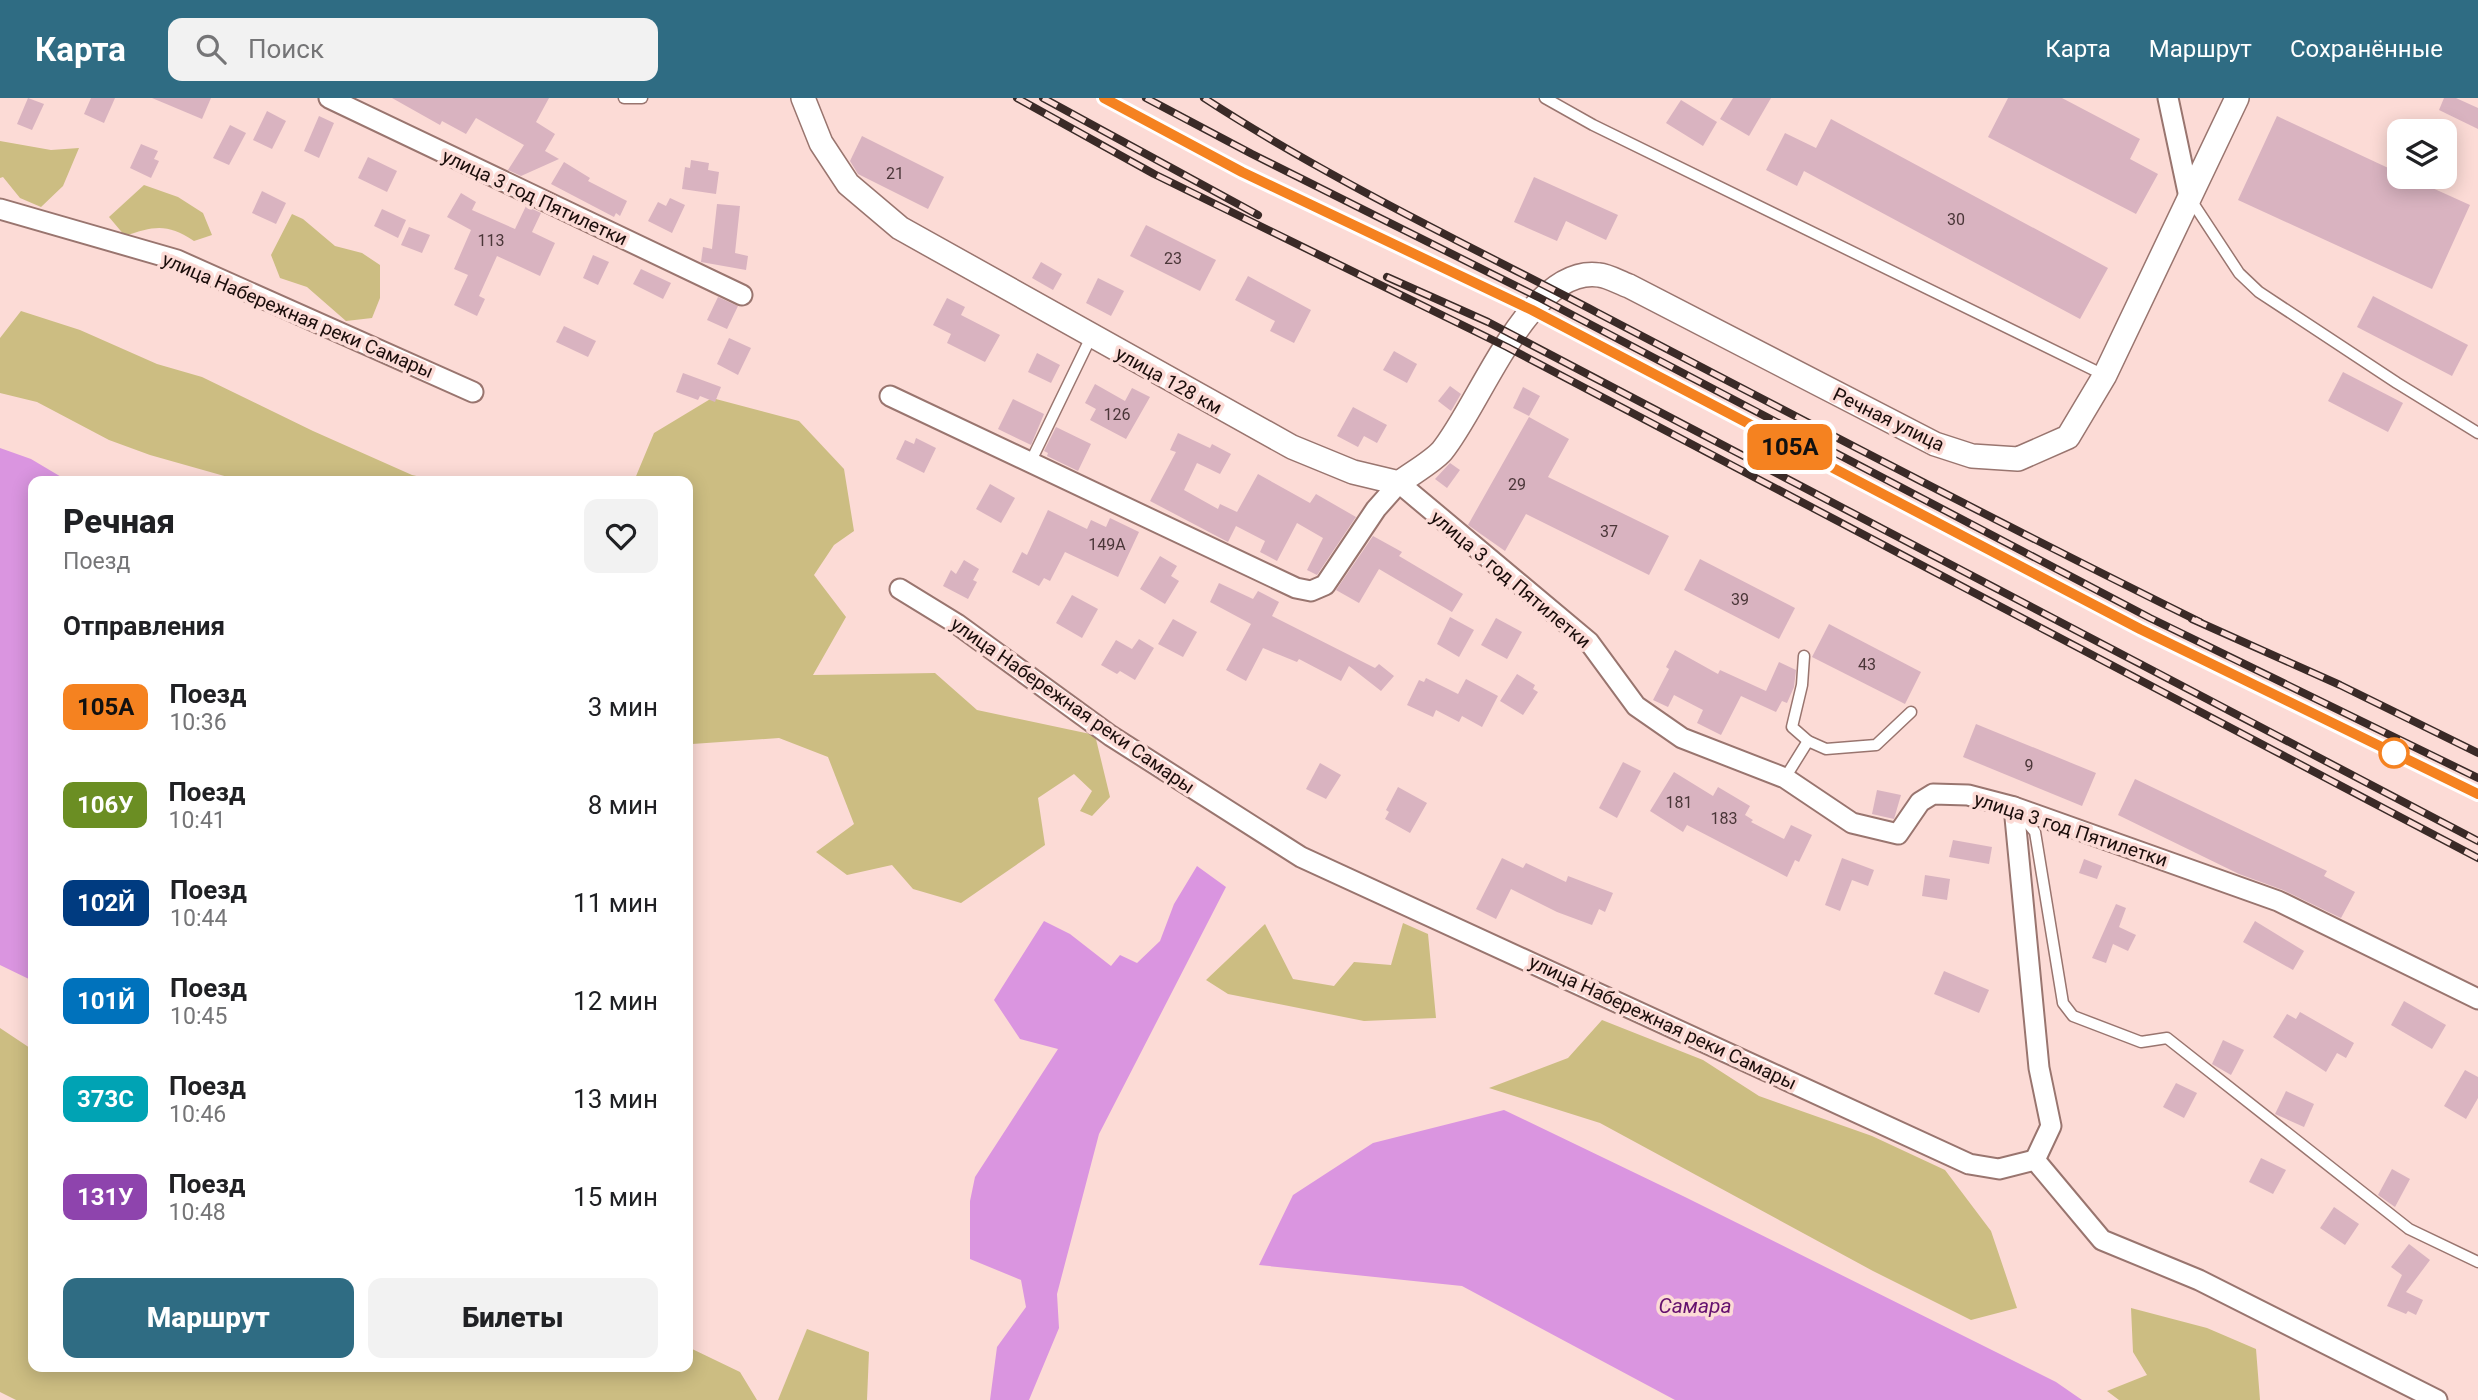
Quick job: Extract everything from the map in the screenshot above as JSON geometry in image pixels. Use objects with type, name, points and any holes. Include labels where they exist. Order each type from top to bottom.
[{"type":"street","name":"улица 3 год Пятилетки","points":[[329,98],[742,295]]},
{"type":"street","name":"улица 128 км","points":[[803,98],[821,144],[848,184],[900,228],[1292,447],[1353,472],[1399,483]]},
{"type":"street","points":[[2168,98],[2189,197]]},
{"type":"street","name":"Речная улица","points":[[1399,483],[1441,452],[1513,335],[1551,288],[1563,280],[1599,275],[1629,286],[1935,444],[1972,456],[2018,459],[2068,437],[2105,376],[2237,98]]},
{"type":"street","name":"улица Набережная реки Самары","points":[[0,209],[177,260],[473,392]]},
{"type":"street","points":[[890,396],[1296,588],[1311,591],[1325,585],[1376,509],[1399,483]]},
{"type":"street","name":"улица 3 год Пятилетки","points":[[1399,483],[1588,642],[1636,705],[1682,738],[1785,778],[1852,823],[1898,834],[1920,802],[1933,793],[1968,795],[2014,807],[2278,901],[2478,999]]},
{"type":"street","name":"улица Набережная реки Самары","points":[[901,589],[957,624],[1111,736],[1301,857],[1969,1164],[1998,1169],[2035,1160]]},
{"type":"street","points":[[2014,807],[2039,1068],[2051,1126],[2035,1160],[2102,1240],[2199,1280],[2437,1400]]},
{"type":"lane","points":[[624,98],[642,98]]},
{"type":"lane","points":[[1545,98],[1593,125],[2105,376]]},
{"type":"lane","points":[[2189,197],[2239,273],[2259,292],[2478,433]]},
{"type":"lane","points":[[1030,463],[1091,337]]},
{"type":"lane","points":[[1804,656],[1802,685],[1792,727],[1808,741],[1826,749],[1876,745],[1911,712]]},
{"type":"lane","points":[[1785,778],[1808,741]]},
{"type":"lane","points":[[2014,807],[2035,832],[2063,1003],[2073,1016],[2141,1042],[2167,1038],[2409,1229],[2478,1262]]},
{"type":"shaded area","points":[[0,141],[51,150],[79,148],[63,186],[41,207],[20,198],[3,177],[0,178]]},
{"type":"shaded area","points":[[144,185],[178,197],[203,213],[212,235],[194,241],[176,231],[152,228],[125,236],[109,217]]},
{"type":"shaded area","points":[[292,214],[303,219],[335,246],[362,253],[380,265],[380,298],[372,318],[346,321],[307,287],[280,278],[271,255]]},
{"type":"shaded area","points":[[21,311],[80,330],[157,364],[202,377],[313,431],[416,476],[224,476],[150,455],[109,440],[37,402],[0,393],[0,338]]},
{"type":"shaded area","points":[[712,398],[799,421],[844,469],[854,531],[834,545],[814,575],[846,617],[813,675],[935,673],[977,710],[1095,735],[1110,797],[1092,816],[1080,811],[1092,791],[1074,774],[1038,798],[1045,845],[961,903],[913,889],[892,865],[847,875],[816,852],[854,824],[828,757],[779,738],[693,744],[693,476],[636,476],[654,433]]},
{"type":"shaded area","points":[[1403,923],[1428,934],[1436,1018],[1364,1021],[1228,994],[1206,980],[1265,924],[1293,979],[1334,986],[1354,962],[1391,965]]},
{"type":"shaded area","points":[[1602,1020],[1703,1060],[1759,1096],[1872,1136],[1945,1170],[1991,1231],[2017,1308],[1971,1320],[1873,1271],[1600,1123],[1489,1088],[1568,1058]]},
{"type":"shaded area","points":[[0,1028],[28,1047],[28,1372],[693,1372],[693,1349],[740,1372],[757,1400],[16,1400],[0,1392]]},
{"type":"shaded area","points":[[2131,1308],[2207,1328],[2256,1349],[2260,1400],[2119,1400],[2107,1391],[2147,1375],[2133,1352]]},
{"type":"shaded area","points":[[807,1329],[869,1352],[867,1400],[778,1400]]},
{"type":"water","points":[[0,448],[31,459],[60,476],[28,476],[28,979],[0,965]]},
{"type":"water","points":[[1197,866],[1226,887],[1099,1134],[1057,1294],[1059,1328],[1029,1400],[990,1400],[997,1347],[1026,1307],[1021,1280],[970,1259],[970,1201],[975,1177],[1058,1049],[1020,1039],[994,1000],[1044,921],[1070,934],[1111,966],[1120,955],[1137,963],[1160,941],[1174,904]]},
{"type":"water","name":"Самара","points":[[1504,1110],[2056,1382],[2082,1400],[1675,1400],[1462,1286],[1259,1265],[1293,1195],[1373,1143]]},
{"type":"building","points":[[28,98],[44,104],[32,130],[17,124]]},
{"type":"building","points":[[91,98],[115,98],[104,123],[84,114]]},
{"type":"building","points":[[152,98],[211,98],[202,119]]},
{"type":"building","points":[[392,98],[549,98],[536,122],[555,134],[545,151],[559,159],[521,176],[508,170],[524,145],[476,118],[466,134],[442,121],[440,125]]},
{"type":"building","points":[[1733,98],[1771,98],[1749,136],[1720,119]]},
{"type":"building","points":[[2008,98],[2062,98],[2140,139],[2130,159],[2158,174],[2136,214],[1988,137]]},
{"type":"building","points":[[2444,98],[2456,98],[2478,108],[2478,129],[2439,110]]},
{"type":"building","points":[[1681,100],[1717,122],[1703,146],[1666,123]]},
{"type":"building","points":[[267,111],[286,121],[272,149],[253,140]]},
{"type":"building","points":[[319,116],[334,123],[319,158],[304,151]]},
{"type":"building","points":[[2277,116],[2387,167],[2387,189],[2435,189],[2470,205],[2432,289],[2238,200]]},
{"type":"building","points":[[1831,119],[2108,268],[2080,319],[1804,171],[1797,186],[1766,170],[1785,133],[1816,148]]},
{"type":"building","points":[[230,125],[246,133],[229,165],[213,158]]},
{"type":"building","points":[[862,136],[944,177],[928,209],[858,174],[850,161]]},
{"type":"building","points":[[141,144],[158,151],[154,159],[159,161],[151,178],[130,168]]},
{"type":"building","points":[[368,157],[397,171],[387,192],[358,178]]},
{"type":"building","points":[[691,160],[709,163],[708,170],[719,172],[716,194],[682,189],[685,167],[690,168]]},
{"type":"building","points":[[564,162],[590,178],[588,181],[627,201],[620,216],[616,213],[614,217],[551,184]]},
{"type":"building","points":[[1534,177],[1618,215],[1606,240],[1566,221],[1557,241],[1514,222]]},
{"type":"building","points":[[262,191],[286,203],[276,224],[252,213]]},
{"type":"building","points":[[461,193],[476,202],[472,210],[515,229],[526,206],[541,213],[532,232],[555,243],[540,276],[497,256],[479,296],[485,299],[477,316],[454,305],[468,275],[454,269],[471,230],[447,217]]},
{"type":"building","points":[[670,198],[685,205],[672,233],[648,221],[658,202],[666,206]]},
{"type":"building","points":[[717,204],[740,206],[735,253],[748,256],[746,270],[701,262],[703,247],[712,249]]},
{"type":"building","points":[[382,209],[406,220],[398,238],[374,226]]},
{"type":"building","points":[[1146,225],[1216,260],[1200,291],[1130,256]]},
{"type":"building","points":[[409,227],[430,235],[422,253],[401,245]]},
{"type":"building","points":[[593,255],[609,262],[598,285],[583,278]]},
{"type":"building","points":[[1041,262],[1062,274],[1053,290],[1032,278]]},
{"type":"building","points":[[641,269],[671,283],[663,299],[633,284]]},
{"type":"building","points":[[1248,276],[1311,310],[1294,343],[1270,331],[1275,321],[1235,300]]},
{"type":"building","points":[[1098,278],[1124,291],[1111,316],[1086,303]]},
{"type":"building","points":[[2373,296],[2468,345],[2452,376],[2357,327]]},
{"type":"building","points":[[718,297],[738,306],[727,329],[707,320]]},
{"type":"building","points":[[947,298],[965,307],[961,315],[1000,335],[985,362],[947,343],[951,334],[933,325]]},
{"type":"building","points":[[564,326],[596,341],[588,357],[556,342]]},
{"type":"building","points":[[729,338],[751,348],[738,375],[717,364]]},
{"type":"building","points":[[1394,351],[1417,364],[1407,383],[1383,370]]},
{"type":"building","points":[[1037,353],[1060,365],[1051,383],[1028,372]]},
{"type":"building","points":[[2343,372],[2403,403],[2388,432],[2328,401]]},
{"type":"building","points":[[683,373],[721,387],[715,402],[700,396],[698,400],[676,392]]},
{"type":"building","points":[[1095,384],[1125,401],[1132,388],[1150,397],[1126,439],[1090,420],[1096,409],[1085,403]]},
{"type":"building","points":[[1450,386],[1461,394],[1451,411],[1438,401]]},
{"type":"building","points":[[1523,387],[1540,396],[1529,416],[1513,408]]},
{"type":"building","points":[[1013,399],[1044,414],[1031,445],[998,429]]},
{"type":"building","points":[[1353,407],[1387,425],[1377,443],[1364,436],[1358,447],[1337,436]]},
{"type":"building","points":[[1529,417],[1569,439],[1548,477],[1669,536],[1649,575],[1526,514],[1505,551],[1468,525]]},
{"type":"building","points":[[1056,427],[1091,444],[1078,471],[1047,456],[1048,453],[1044,451]]},
{"type":"building","points":[[1178,433],[1210,448],[1212,444],[1231,454],[1220,474],[1197,463],[1184,490],[1218,509],[1220,504],[1237,512],[1258,474],[1310,503],[1316,494],[1356,517],[1317,575],[1307,570],[1323,538],[1297,523],[1277,561],[1260,552],[1265,541],[1236,526],[1228,542],[1150,501],[1176,452],[1170,450]]},
{"type":"building","points":[[916,438],[936,448],[924,473],[896,459],[905,440],[914,444]]},
{"type":"building","points":[[1450,463],[1460,470],[1447,488],[1435,479]]},
{"type":"building","points":[[990,484],[1015,498],[1001,523],[976,509]]},
{"type":"building","points":[[1048,510],[1087,529],[1091,520],[1106,527],[1110,518],[1139,532],[1118,577],[1065,552],[1050,581],[1044,578],[1039,586],[1012,572],[1022,552],[1027,555]]},
{"type":"building","points":[[1373,536],[1402,552],[1399,556],[1463,594],[1452,612],[1379,569],[1359,603],[1336,590]]},
{"type":"building","points":[[1160,556],[1177,566],[1171,576],[1179,581],[1165,604],[1140,589]]},
{"type":"building","points":[[1700,559],[1795,608],[1779,639],[1684,590]]},
{"type":"building","points":[[964,560],[979,569],[973,580],[977,582],[968,599],[943,586],[951,570],[956,574]]},
{"type":"building","points":[[1219,583],[1253,599],[1258,591],[1279,602],[1272,616],[1375,668],[1379,664],[1394,676],[1381,691],[1349,666],[1341,681],[1299,659],[1297,662],[1263,648],[1246,681],[1226,670],[1251,624],[1210,602]]},
{"type":"building","points":[[1072,595],[1098,609],[1082,638],[1056,623]]},
{"type":"building","points":[[1450,617],[1474,630],[1459,657],[1437,644]]},
{"type":"building","points":[[1496,618],[1522,632],[1507,659],[1481,645]]},
{"type":"building","points":[[1173,619],[1197,632],[1183,657],[1158,644]]},
{"type":"building","points":[[1829,624],[1921,672],[1905,704],[1812,657]]},
{"type":"building","points":[[1139,639],[1154,648],[1135,680],[1120,671],[1117,674],[1101,665],[1116,640],[1132,649]]},
{"type":"building","points":[[1675,650],[1718,674],[1720,670],[1766,691],[1779,662],[1796,670],[1794,687],[1787,703],[1782,701],[1776,712],[1741,696],[1721,735],[1697,723],[1703,710],[1674,695],[1668,707],[1653,700],[1669,669],[1666,667]]},
{"type":"building","points":[[1517,674],[1535,685],[1533,689],[1538,692],[1523,715],[1500,701]]},
{"type":"building","points":[[1426,678],[1458,694],[1466,679],[1498,696],[1482,727],[1462,716],[1459,722],[1436,710],[1433,717],[1407,705],[1419,680],[1424,682]]},
{"type":"building","points":[[1976,724],[2096,773],[2082,806],[1963,757]]},
{"type":"building","points":[[1623,762],[1641,771],[1617,818],[1599,808]]},
{"type":"building","points":[[1320,763],[1341,775],[1326,799],[1306,789]]},
{"type":"building","points":[[1674,772],[1713,796],[1718,787],[1750,806],[1745,815],[1753,820],[1751,822],[1784,839],[1791,825],[1812,835],[1799,862],[1795,860],[1787,877],[1687,825],[1683,832],[1650,811]]},
{"type":"building","points":[[2135,779],[2327,871],[2324,876],[2355,892],[2341,918],[2283,890],[2239,874],[2118,815]]},
{"type":"building","points":[[1398,787],[1427,803],[1410,833],[1385,819],[1389,812],[1386,810]]},
{"type":"building","points":[[1877,790],[1901,795],[1894,819],[1872,814]]},
{"type":"building","points":[[1953,840],[1992,847],[1989,864],[1949,857]]},
{"type":"building","points":[[1502,858],[1523,868],[1526,863],[1566,882],[1568,876],[1613,893],[1605,912],[1599,909],[1592,925],[1557,912],[1511,889],[1496,919],[1476,909]]},
{"type":"building","points":[[1842,858],[1874,870],[1868,886],[1852,880],[1840,911],[1825,905]]},
{"type":"building","points":[[2084,859],[2102,866],[2097,879],[2079,873]]},
{"type":"building","points":[[1925,875],[1950,879],[1947,900],[1922,896]]},
{"type":"building","points":[[2116,904],[2126,908],[2119,927],[2136,935],[2128,951],[2113,944],[2106,963],[2092,958]]},
{"type":"building","points":[[2255,921],[2304,951],[2293,970],[2243,942]]},
{"type":"building","points":[[1944,971],[1989,990],[1979,1013],[1934,994]]},
{"type":"building","points":[[2404,1001],[2446,1025],[2432,1049],[2391,1025]]},
{"type":"building","points":[[2300,1012],[2354,1043],[2346,1058],[2337,1053],[2326,1072],[2273,1037],[2287,1014],[2296,1019]]},
{"type":"building","points":[[2223,1040],[2244,1050],[2231,1075],[2212,1064]]},
{"type":"building","points":[[2465,1070],[2478,1077],[2478,1098],[2466,1119],[2444,1106]]},
{"type":"building","points":[[2176,1083],[2197,1093],[2184,1118],[2163,1107]]},
{"type":"building","points":[[2286,1091],[2314,1104],[2304,1127],[2275,1114]]},
{"type":"building","points":[[2261,1158],[2286,1170],[2273,1194],[2249,1182]]},
{"type":"building","points":[[2392,1169],[2410,1179],[2395,1207],[2378,1195]]},
{"type":"building","points":[[2334,1207],[2359,1224],[2345,1245],[2320,1228]]},
{"type":"building","points":[[2409,1244],[2430,1260],[2406,1292],[2423,1300],[2416,1315],[2387,1306],[2402,1275],[2391,1267]]},
{"type":"railway","points":[[1017,98],[1154,174],[1507,347],[2478,858]]},
{"type":"railway","points":[[1043,98],[1258,215]]},
{"type":"railway","points":[[1104,98],[1242,172],[1532,310],[2140,629],[2478,794]]},
{"type":"railway","points":[[1146,98],[1540,298],[2150,618],[2478,778]]},
{"type":"railway","points":[[1204,98],[1299,156],[1397,210],[1973,508],[2200,622]]},
{"type":"railway","points":[[1387,277],[1488,322],[2478,841]]},
{"type":"railway","points":[[2192,619],[2340,685],[2478,753]]},
{"type":"train","name":"105А","points":[[1104,98],[1242,172],[1532,310],[2140,629],[2478,794]]}]
